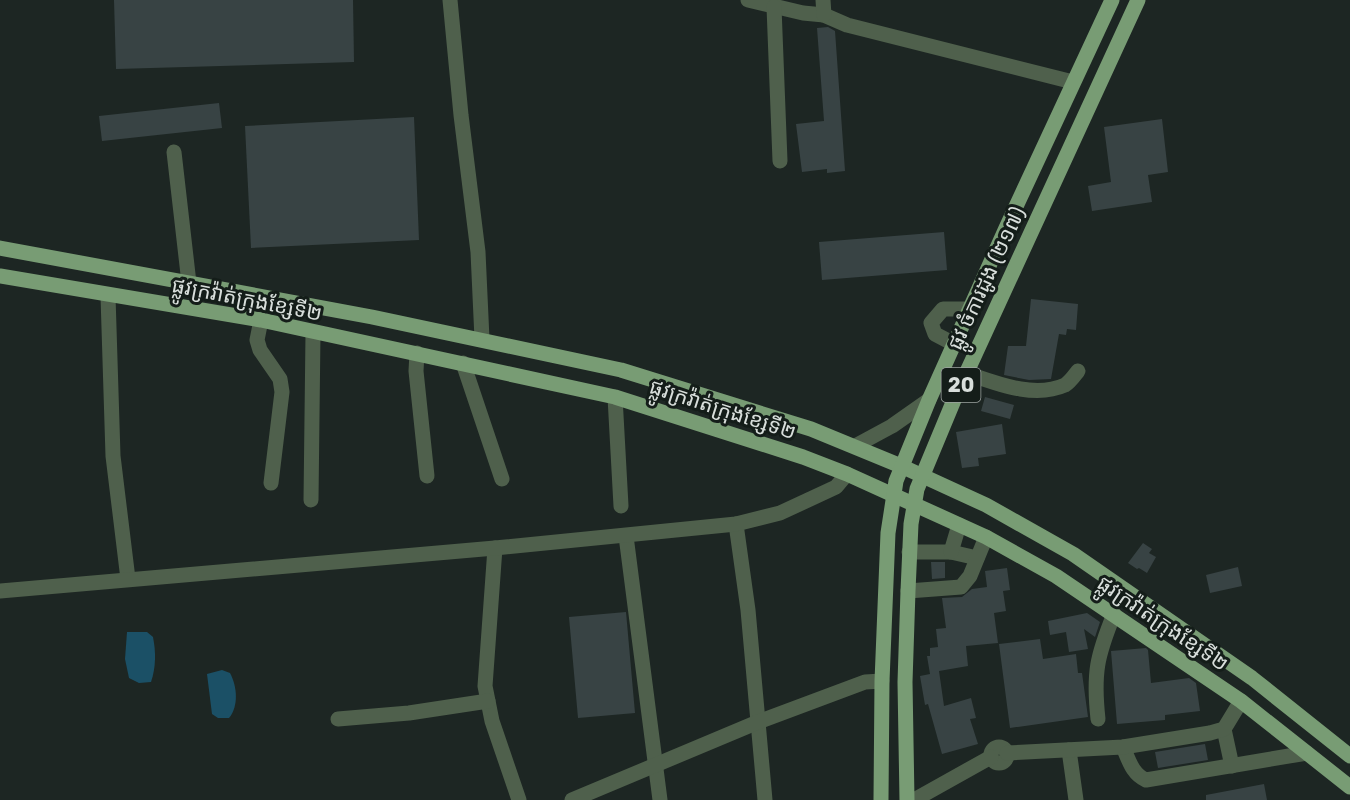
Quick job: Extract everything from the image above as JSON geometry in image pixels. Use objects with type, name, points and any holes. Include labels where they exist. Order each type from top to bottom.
[{"type":"main road","name":"ផ្លូវ ចំការដូង (២១៧)","points":[[907,800],[905,682],[909,552],[913,504],[922,476],[966,373],[1138,0]]},
{"type":"main road","name":"ផ្លូវ ចំការដូង (២១៧)","points":[[881,800],[882,681],[888,533],[892,495],[901,466],[929,400],[1111,3]]},
{"type":"main road","points":[[1111,3],[1131,15]]},
{"type":"main road","name":"ផ្លូវក្រវ៉ាត់ក្រុងខ្សែទី២","points":[[0,248],[372,317],[632,373],[779,418],[855,446],[986,506],[1072,554],[1252,678],[1350,756]]},
{"type":"main road","name":"ផ្លូវក្រវ៉ាត់ក្រុងខ្សែទី២","points":[[0,276],[261,320],[615,397],[803,457],[986,537],[1056,576],[1240,701],[1350,787]]},
{"type":"main road","points":[[368,343],[372,317]]},
{"type":"street","points":[[450,0],[461,116],[478,252],[482,339]]},
{"type":"street","points":[[748,0],[803,13],[823,8],[847,26],[1073,82]]},
{"type":"street","points":[[774,7],[780,162]]},
{"type":"street","points":[[174,152],[189,283]]},
{"type":"street","points":[[108,296],[113,456],[128,579]]},
{"type":"street","points":[[954,344],[935,334],[931,323],[943,309],[970,309]]},
{"type":"street","points":[[261,320],[257,340],[260,350],[280,379],[282,392],[272,483]]},
{"type":"street","points":[[310,500],[313,333]]},
{"type":"street","points":[[417,353],[416,371],[427,476]]},
{"type":"street","points":[[463,363],[502,479]]},
{"type":"street","points":[[966,373],[1010,386],[1044,391],[1067,384],[1078,371]]},
{"type":"street","points":[[615,397],[621,506]]},
{"type":"street","points":[[855,446],[892,426],[929,400]]},
{"type":"street","points":[[0,591],[495,548],[735,524],[789,509],[836,487],[846,474]]},
{"type":"street","points":[[735,524],[748,610],[765,800]]},
{"type":"street","points":[[951,552],[959,525]]},
{"type":"street","points":[[626,536],[660,800]]},
{"type":"street","points":[[908,591],[961,587],[970,576],[986,537]]},
{"type":"street","points":[[495,548],[485,686],[492,721],[519,800]]},
{"type":"street","points":[[909,552],[951,552],[977,558]]},
{"type":"street","points":[[1098,719],[1095,688],[1097,666],[1114,614]]},
{"type":"street","points":[[572,800],[758,722],[865,682],[882,681]]},
{"type":"street","points":[[338,719],[409,713],[488,701]]},
{"type":"street","points":[[1232,766],[1224,729],[1240,701]]},
{"type":"street","points":[[914,800],[991,757],[996,763],[1005,761],[1007,753],[1122,747],[1224,729]]},
{"type":"street","points":[[1122,747],[1134,771],[1146,780],[1307,753]]},
{"type":"street","points":[[1069,750],[1076,800]]},
{"type":"water","points":[[127,632],[147,632],[153,637],[155,660],[151,682],[139,683],[129,678],[125,659]]},
{"type":"water","points":[[222,670],[230,673],[235,690],[236,702],[229,718],[218,718],[212,714],[207,674]]},
{"type":"building","points":[[114,0],[353,0],[354,62],[116,69]]},
{"type":"building","points":[[828,27],[835,31],[845,171],[827,173],[827,169],[802,172],[796,124],[824,121],[817,28]]},
{"type":"building","points":[[219,103],[222,128],[102,141],[99,116]]},
{"type":"building","points":[[414,117],[419,240],[251,248],[245,126]]},
{"type":"building","points":[[1162,119],[1168,172],[1148,175],[1152,202],[1092,211],[1088,186],[1111,182],[1104,127]]},
{"type":"building","points":[[944,232],[947,270],[822,280],[819,242]]},
{"type":"building","points":[[1031,299],[1078,304],[1076,330],[1067,329],[1066,335],[1059,334],[1051,379],[1029,380],[1004,375],[1008,346],[1026,346]]},
{"type":"building","points":[[985,397],[1014,405],[1010,419],[981,411]]},
{"type":"building","points":[[1002,424],[1006,454],[978,458],[979,466],[962,468],[956,432]]},
{"type":"building","points":[[1143,543],[1152,549],[1149,553],[1156,557],[1147,573],[1128,563]]},
{"type":"building","points":[[931,562],[945,562],[945,578],[932,579]]},
{"type":"building","points":[[1238,567],[1242,586],[1210,593],[1206,575]]},
{"type":"building","points":[[1007,568],[1010,590],[1003,591],[1006,611],[994,613],[998,643],[966,646],[968,666],[939,671],[944,706],[971,698],[976,718],[970,719],[978,744],[942,754],[928,704],[925,705],[920,676],[930,674],[927,656],[930,656],[930,648],[938,647],[936,629],[946,628],[942,598],[962,597],[972,589],[987,587],[985,571]]},
{"type":"building","points":[[626,612],[635,713],[578,718],[569,617]]},
{"type":"building","points":[[1087,613],[1100,622],[1095,637],[1084,629],[1088,649],[1069,652],[1066,632],[1050,635],[1048,621]]},
{"type":"building","points":[[1040,639],[1043,659],[1076,654],[1078,673],[1082,673],[1088,717],[1010,728],[999,644]]},
{"type":"building","points":[[1146,648],[1151,683],[1189,678],[1196,683],[1200,711],[1165,715],[1165,720],[1117,724],[1111,651]]},
{"type":"building","points":[[1205,744],[1208,760],[1158,768],[1155,752]]},
{"type":"building","points":[[1264,784],[1267,800],[1206,800],[1206,795]]}]
